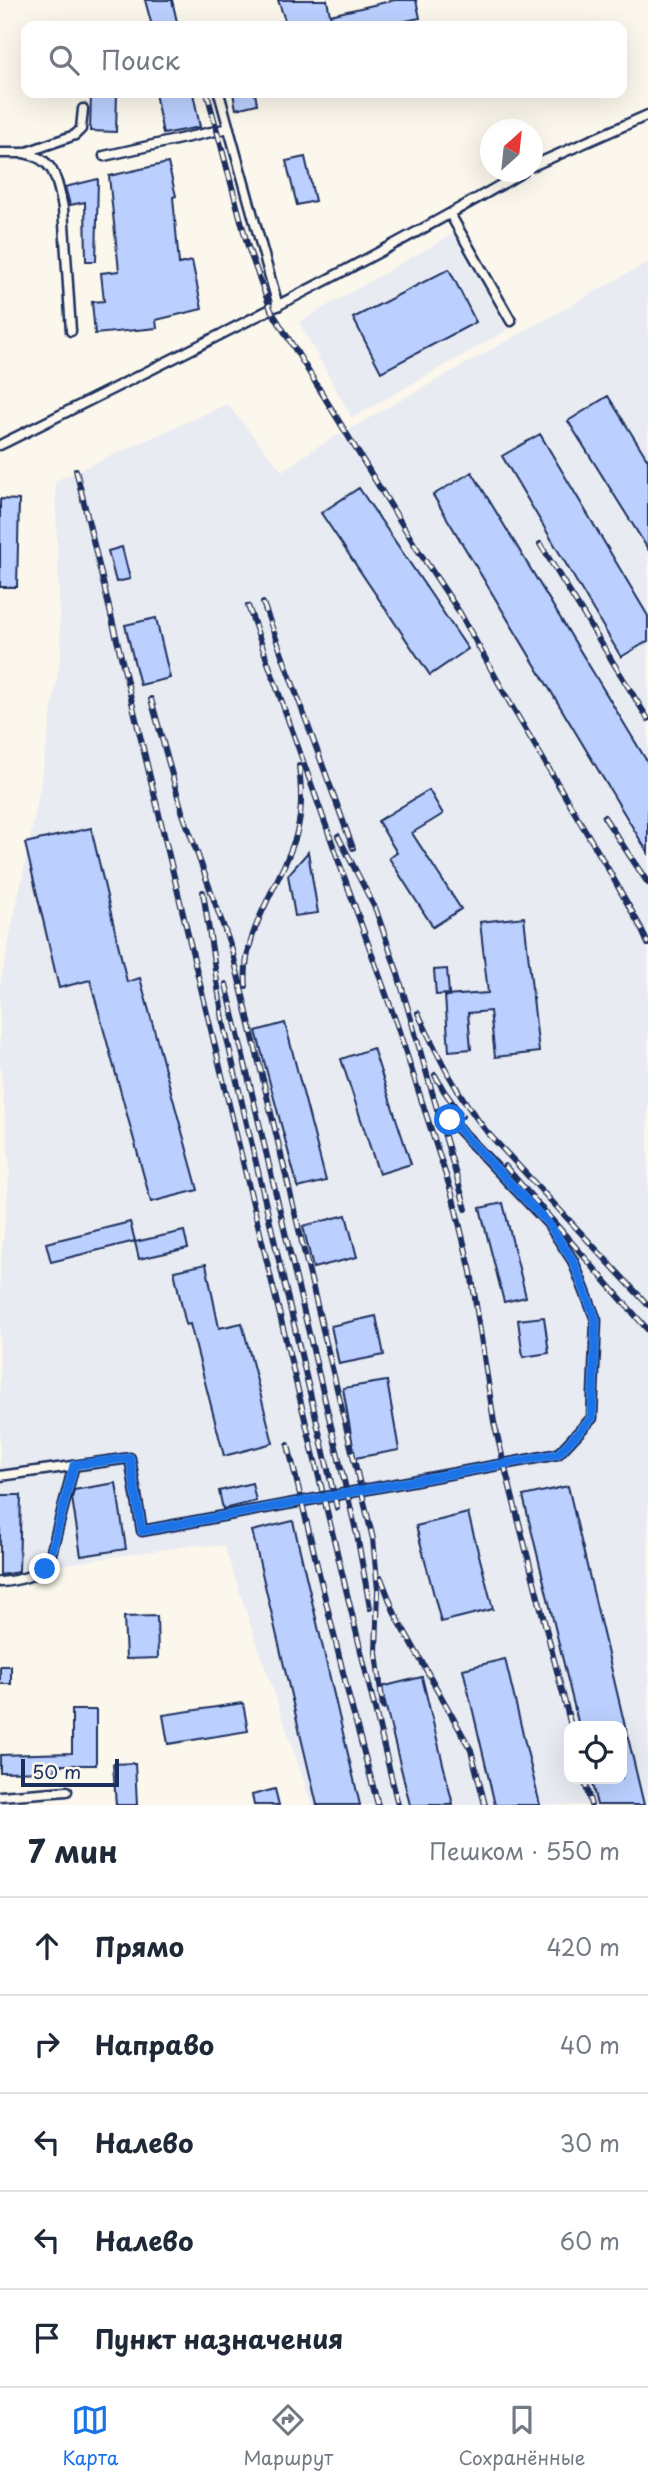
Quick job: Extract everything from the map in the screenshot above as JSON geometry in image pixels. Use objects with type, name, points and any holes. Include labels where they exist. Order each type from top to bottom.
[{"type":"lane","points":[[220,98],[278,306]]},
{"type":"lane","points":[[24,153],[75,135],[81,129],[83,109]]},
{"type":"lane","points":[[543,162],[648,115]]},
{"type":"lane","points":[[104,156],[229,128]]},
{"type":"lane","points":[[0,153],[36,155],[49,164],[62,208],[71,331]]},
{"type":"lane","points":[[0,445],[278,306],[506,182]]},
{"type":"lane","points":[[450,214],[511,321]]},
{"type":"lane","points":[[0,1476],[130,1458],[142,1531],[558,1454],[592,1418],[596,1320],[573,1261],[548,1223],[450,1120]]},
{"type":"lane","points":[[0,1582],[18,1579],[45,1569],[74,1465]]},
{"type":"lane","points":[[0,1796],[67,1791]]},
{"type":"shaded area","points":[[456,232],[507,330],[352,418],[299,322]]},
{"type":"shaded area","points":[[648,262],[648,1805],[312,1805],[224,1546],[192,1545],[0,1574],[0,1270],[10,1170],[0,1063],[0,985],[37,805],[61,653],[55,481],[227,404],[282,471],[317,447]]},
{"type":"building","points":[[145,0],[172,0],[177,21],[151,21]]},
{"type":"building","points":[[278,0],[327,0],[330,15],[395,0],[416,0],[420,18],[406,21],[285,21]]},
{"type":"building","points":[[91,98],[117,98],[116,132],[90,131]]},
{"type":"building","points":[[156,98],[194,98],[200,127],[163,134]]},
{"type":"building","points":[[234,98],[256,98],[257,104],[236,109]]},
{"type":"building","points":[[305,157],[315,201],[297,205],[286,161]]},
{"type":"building","points":[[168,163],[176,196],[173,197],[179,264],[192,261],[202,309],[156,320],[157,328],[95,334],[92,302],[104,301],[101,273],[119,271],[109,176]]},
{"type":"building","points":[[98,179],[96,261],[86,261],[85,202],[70,205],[65,187]]},
{"type":"building","points":[[449,269],[476,322],[381,372],[353,318]]},
{"type":"building","points":[[608,396],[648,460],[648,549],[568,421]]},
{"type":"building","points":[[540,434],[648,616],[648,641],[621,657],[502,456]]},
{"type":"building","points":[[472,472],[648,763],[648,853],[433,495]]},
{"type":"building","points":[[359,488],[468,649],[430,675],[321,513]]},
{"type":"building","points":[[0,499],[19,500],[17,587],[0,587]]},
{"type":"building","points":[[122,547],[130,579],[116,582],[108,551]]},
{"type":"building","points":[[156,618],[170,678],[140,685],[125,625]]},
{"type":"building","points":[[429,790],[443,814],[412,833],[461,909],[433,927],[389,858],[397,853],[378,821]]},
{"type":"building","points":[[91,828],[127,982],[140,978],[198,1190],[151,1202],[90,980],[59,988],[25,843]]},
{"type":"building","points":[[308,852],[318,913],[295,916],[288,875]]},
{"type":"building","points":[[524,917],[539,1052],[495,1057],[490,1011],[468,1013],[471,1049],[449,1051],[445,996],[488,993],[480,922]]},
{"type":"building","points":[[447,969],[449,994],[436,995],[434,970]]},
{"type":"building","points":[[285,1023],[326,1181],[298,1188],[256,1031]]},
{"type":"building","points":[[373,1048],[411,1164],[379,1174],[341,1059]]},
{"type":"building","points":[[503,1203],[526,1297],[504,1302],[480,1208]]},
{"type":"building","points":[[346,1215],[357,1257],[313,1268],[303,1226]]},
{"type":"building","points":[[130,1222],[135,1241],[51,1262],[46,1243]]},
{"type":"building","points":[[184,1231],[188,1248],[139,1259],[135,1242]]},
{"type":"building","points":[[206,1264],[219,1328],[242,1323],[273,1443],[224,1456],[190,1324],[186,1325],[174,1271]]},
{"type":"building","points":[[376,1316],[384,1355],[339,1364],[331,1326]]},
{"type":"building","points":[[544,1317],[549,1353],[523,1357],[518,1320]]},
{"type":"building","points":[[387,1381],[399,1450],[355,1458],[343,1388]]},
{"type":"building","points":[[116,1483],[126,1549],[81,1556],[72,1498],[74,1490]]},
{"type":"building","points":[[252,1483],[256,1501],[223,1509],[219,1491]]},
{"type":"building","points":[[568,1486],[624,1721],[578,1721],[523,1496]]},
{"type":"building","points":[[0,1495],[21,1495],[19,1572],[0,1575]]},
{"type":"building","points":[[468,1513],[493,1609],[441,1622],[416,1526]]},
{"type":"building","points":[[293,1521],[360,1805],[317,1805],[252,1531]]},
{"type":"building","points":[[157,1616],[158,1658],[126,1659],[124,1617]]},
{"type":"building","points":[[505,1659],[540,1805],[495,1805],[463,1669]]},
{"type":"building","points":[[0,1666],[11,1666],[11,1684],[0,1684]]},
{"type":"building","points":[[422,1677],[453,1805],[410,1805],[381,1687]]},
{"type":"building","points":[[243,1703],[248,1731],[168,1744],[163,1715]]},
{"type":"building","points":[[72,1710],[96,1710],[96,1765],[56,1765],[56,1771],[0,1772],[0,1755],[72,1753]]},
{"type":"building","points":[[627,1733],[644,1805],[597,1805],[592,1784],[627,1784]]},
{"type":"building","points":[[135,1763],[137,1805],[116,1805],[113,1764]]},
{"type":"building","points":[[275,1789],[279,1805],[254,1805],[252,1795]]},
{"type":"railway","points":[[208,98],[248,247],[271,310],[416,547],[460,613],[607,867],[648,944]]},
{"type":"railway","points":[[76,470],[398,1805]]},
{"type":"railway","points":[[540,544],[648,719]]},
{"type":"railway","points":[[263,603],[353,848]]},
{"type":"railway","points":[[248,606],[290,725]]},
{"type":"railway","points":[[151,699],[182,811],[232,950],[373,1539],[378,1590],[376,1653],[383,1707]]},
{"type":"railway","points":[[287,716],[397,1025],[452,1194],[471,1272],[494,1422],[570,1721]]},
{"type":"railway","points":[[246,986],[246,968],[254,932],[296,837],[301,797],[299,766]]},
{"type":"railway","points":[[604,817],[648,883]]},
{"type":"railway","points":[[338,836],[376,910],[397,971],[466,1209]]},
{"type":"railway","points":[[203,892],[224,1026],[337,1508]]},
{"type":"railway","points":[[226,984],[357,1535],[370,1608]]},
{"type":"railway","points":[[418,1013],[449,1075],[487,1132],[648,1305]]},
{"type":"railway","points":[[435,1075],[462,1116]]},
{"type":"railway","points":[[505,1166],[648,1330]]},
{"type":"railway","points":[[288,1445],[378,1805]]},
{"type":"railway","points":[[381,1578],[395,1614],[471,1750],[485,1805]]},
{"type":"railway","points":[[585,1784],[591,1805]]},
{"type":"route","points":[[45,1569],[74,1465],[130,1458],[142,1531],[558,1454],[592,1418],[596,1320],[573,1261],[548,1223],[450,1120]]}]
